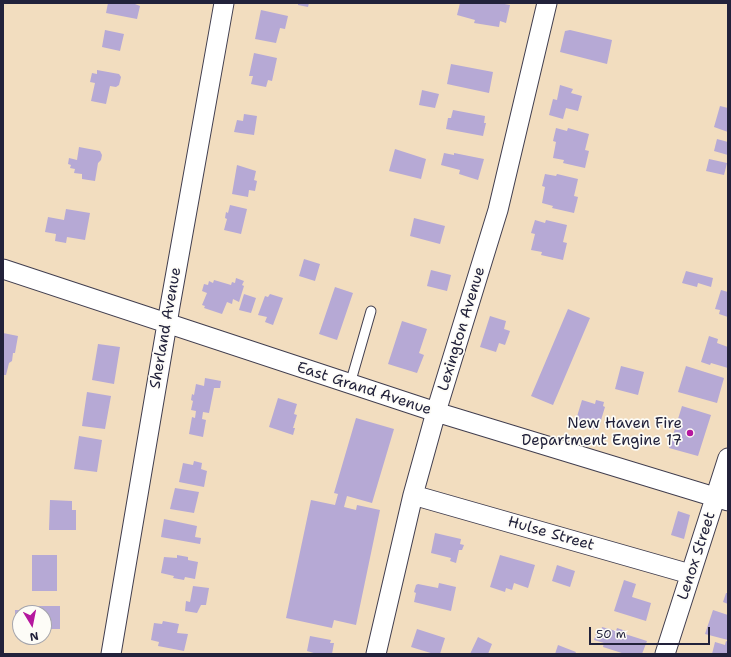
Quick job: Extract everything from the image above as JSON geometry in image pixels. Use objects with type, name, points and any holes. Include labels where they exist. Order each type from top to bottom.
[{"type":"street","name":"Sherland Avenue","points":[[111,654],[167,324],[224,3]]},
{"type":"street","name":"Lexington Avenue","points":[[376,654],[413,495],[436,412],[498,210],[547,3]]},
{"type":"street","name":"East Grand Avenue","points":[[3,269],[436,412],[722,499]]},
{"type":"street","name":"Lenox Street","points":[[665,654],[690,574],[722,499],[728,458]]},
{"type":"street","name":"Hulse Street","points":[[413,495],[690,574]]},
{"type":"lane","points":[[350,384],[371,311]]},
{"type":"building","points":[[108,3],[135,3],[140,6],[137,19],[106,13]]},
{"type":"building","points":[[298,3],[309,3],[308,7],[298,5]]},
{"type":"building","points":[[460,3],[499,3],[510,5],[506,23],[500,21],[499,27],[474,23],[475,20],[457,15]]},
{"type":"building","points":[[261,10],[288,16],[285,29],[280,28],[276,43],[255,39]]},
{"type":"building","points":[[105,30],[124,34],[120,51],[102,47]]},
{"type":"building","points":[[570,30],[612,40],[607,64],[560,52],[565,31]]},
{"type":"building","points":[[254,53],[277,58],[272,81],[268,80],[266,87],[251,84],[253,76],[249,76]]},
{"type":"building","points":[[451,64],[493,72],[489,93],[447,84]]},
{"type":"building","points":[[97,70],[119,74],[121,77],[119,85],[116,87],[110,86],[106,104],[91,101],[95,83],[90,82],[92,73],[97,74]]},
{"type":"building","points":[[560,85],[573,89],[571,93],[582,96],[578,111],[566,108],[563,119],[549,115],[553,99],[557,100]]},
{"type":"building","points":[[422,90],[439,94],[435,108],[419,105]]},
{"type":"building","points":[[720,106],[728,108],[728,132],[714,127]]},
{"type":"building","points":[[453,110],[485,116],[484,123],[486,123],[483,136],[446,129],[448,118],[451,118]]},
{"type":"building","points":[[244,114],[257,116],[254,135],[234,132],[237,120],[243,121]]},
{"type":"building","points":[[556,128],[567,131],[568,128],[589,134],[585,150],[589,151],[585,168],[563,163],[564,160],[553,158],[556,142],[553,141]]},
{"type":"building","points":[[717,139],[728,142],[728,155],[714,151]]},
{"type":"building","points":[[79,147],[100,151],[102,155],[101,160],[98,163],[95,181],[82,179],[82,174],[74,173],[75,169],[70,168],[71,165],[68,164],[69,158],[77,160]]},
{"type":"building","points":[[395,149],[426,159],[421,179],[389,171]]},
{"type":"building","points":[[444,153],[454,155],[454,153],[484,159],[478,180],[459,174],[460,170],[441,165]]},
{"type":"building","points":[[709,159],[727,163],[724,175],[706,171]]},
{"type":"building","points":[[237,165],[256,171],[254,180],[257,181],[255,191],[249,190],[248,197],[232,194]]},
{"type":"building","points":[[545,174],[556,176],[557,174],[578,179],[574,196],[578,197],[574,213],[552,208],[553,206],[542,203],[545,187],[542,186]]},
{"type":"building","points":[[230,205],[247,209],[241,234],[224,230],[227,219],[225,218],[226,212],[228,213]]},
{"type":"building","points":[[66,209],[90,213],[85,240],[67,237],[66,243],[55,241],[56,234],[45,232],[48,217],[64,220]]},
{"type":"building","points":[[414,218],[445,226],[440,244],[410,236]]},
{"type":"building","points":[[535,220],[545,223],[546,220],[567,225],[563,242],[567,243],[563,260],[541,255],[542,252],[531,250],[535,234],[531,233]]},
{"type":"building","points":[[304,259],[320,264],[315,281],[299,276]]},
{"type":"building","points":[[431,270],[451,275],[447,291],[427,286]]},
{"type":"building","points":[[686,271],[713,278],[711,287],[698,283],[697,287],[682,283]]},
{"type":"building","points":[[236,278],[244,281],[239,302],[233,299],[232,304],[227,302],[222,314],[204,308],[205,306],[202,305],[207,293],[202,291],[204,284],[208,285],[209,281],[213,283],[214,280],[231,285],[232,282],[235,283]]},
{"type":"building","points":[[335,287],[353,293],[337,340],[319,334]]},
{"type":"building","points":[[721,290],[728,292],[728,317],[719,314],[720,310],[715,309]]},
{"type":"building","points":[[244,294],[256,298],[251,313],[239,310]]},
{"type":"building","points":[[270,294],[283,298],[273,325],[265,322],[267,317],[258,315],[265,296],[268,297]]},
{"type":"building","points":[[568,309],[590,318],[553,405],[531,396]]},
{"type":"building","points":[[490,316],[506,321],[504,329],[510,331],[505,345],[499,343],[496,352],[480,347]]},
{"type":"building","points":[[402,321],[427,329],[419,353],[424,355],[417,373],[388,364]]},
{"type":"building","points":[[3,333],[18,336],[15,353],[13,353],[12,361],[9,363],[6,375],[3,375]]},
{"type":"building","points":[[709,336],[718,339],[717,343],[728,347],[728,368],[701,362]]},
{"type":"building","points":[[98,344],[120,347],[114,384],[92,380]]},
{"type":"building","points":[[621,366],[644,372],[638,395],[615,389]]},
{"type":"building","points":[[686,366],[724,378],[717,403],[678,392]]},
{"type":"building","points":[[205,378],[221,381],[220,388],[214,388],[209,413],[203,412],[202,419],[206,420],[203,437],[189,434],[192,417],[195,418],[196,411],[191,410],[193,401],[191,400],[192,394],[194,395],[196,384],[204,386]]},
{"type":"building","points":[[87,392],[111,396],[105,429],[82,426]]},
{"type":"building","points":[[278,398],[297,404],[294,414],[297,415],[293,428],[295,428],[293,435],[269,427]]},
{"type":"building","points":[[582,400],[595,404],[596,400],[604,402],[603,406],[605,407],[598,430],[575,423]]},
{"type":"building","points":[[682,406],[711,415],[698,456],[669,448]]},
{"type":"building","points":[[356,418],[394,429],[372,503],[347,496],[344,507],[356,510],[357,505],[380,510],[356,625],[334,620],[332,628],[286,618],[311,500],[335,505],[338,494],[334,493]]},
{"type":"building","points":[[79,436],[102,440],[97,472],[74,469]]},
{"type":"building","points":[[194,461],[202,463],[201,469],[207,471],[204,487],[179,482],[183,463],[193,465]]},
{"type":"building","points":[[175,488],[199,492],[194,513],[170,509]]},
{"type":"building","points":[[50,500],[72,501],[72,510],[76,510],[76,530],[49,530]]},
{"type":"building","points":[[678,511],[690,515],[684,539],[671,535]]},
{"type":"building","points":[[164,519],[197,526],[195,537],[201,538],[200,544],[161,537]]},
{"type":"building","points":[[435,533],[461,539],[460,544],[464,545],[462,550],[459,550],[456,563],[450,561],[451,558],[431,553]]},
{"type":"building","points":[[32,555],[57,555],[57,591],[32,591]]},
{"type":"building","points":[[177,555],[188,557],[188,560],[198,562],[195,579],[185,577],[184,580],[173,578],[174,576],[161,573],[164,557],[177,558]]},
{"type":"building","points":[[500,555],[535,565],[528,588],[514,583],[512,590],[506,588],[505,592],[490,587]]},
{"type":"building","points":[[557,565],[575,571],[570,587],[552,581]]},
{"type":"building","points":[[624,580],[636,584],[632,597],[651,603],[646,621],[614,611]]},
{"type":"building","points":[[439,583],[456,587],[451,611],[414,602],[416,585],[418,584],[438,588]]},
{"type":"building","points":[[193,586],[209,588],[206,605],[201,605],[197,613],[185,611],[186,601],[190,602]]},
{"type":"building","points":[[726,593],[728,593],[728,604],[723,602]]},
{"type":"building","points":[[52,606],[60,606],[60,629],[52,629]]},
{"type":"building","points":[[713,610],[728,615],[728,640],[705,634]]},
{"type":"building","points":[[163,621],[179,624],[177,633],[188,634],[184,651],[158,646],[159,642],[151,640],[154,623],[162,624]]},
{"type":"building","points":[[602,627],[616,631],[617,628],[626,631],[625,634],[647,641],[642,654],[625,654],[603,647],[604,643],[594,640],[596,634],[600,635]]},
{"type":"building","points":[[417,629],[445,638],[440,654],[434,654],[411,647]]},
{"type":"building","points":[[310,636],[331,640],[330,643],[334,643],[332,654],[317,654],[307,651]]},
{"type":"building","points":[[478,637],[492,644],[488,654],[470,654]]},
{"type":"building","points":[[726,641],[728,642],[728,654],[712,654],[715,642],[725,645]]},
{"type":"building","points":[[558,645],[576,652],[575,654],[555,654]]},
{"type":"place","name":"New Haven Fire Department Engine 17","points":[[690,433]]}]
